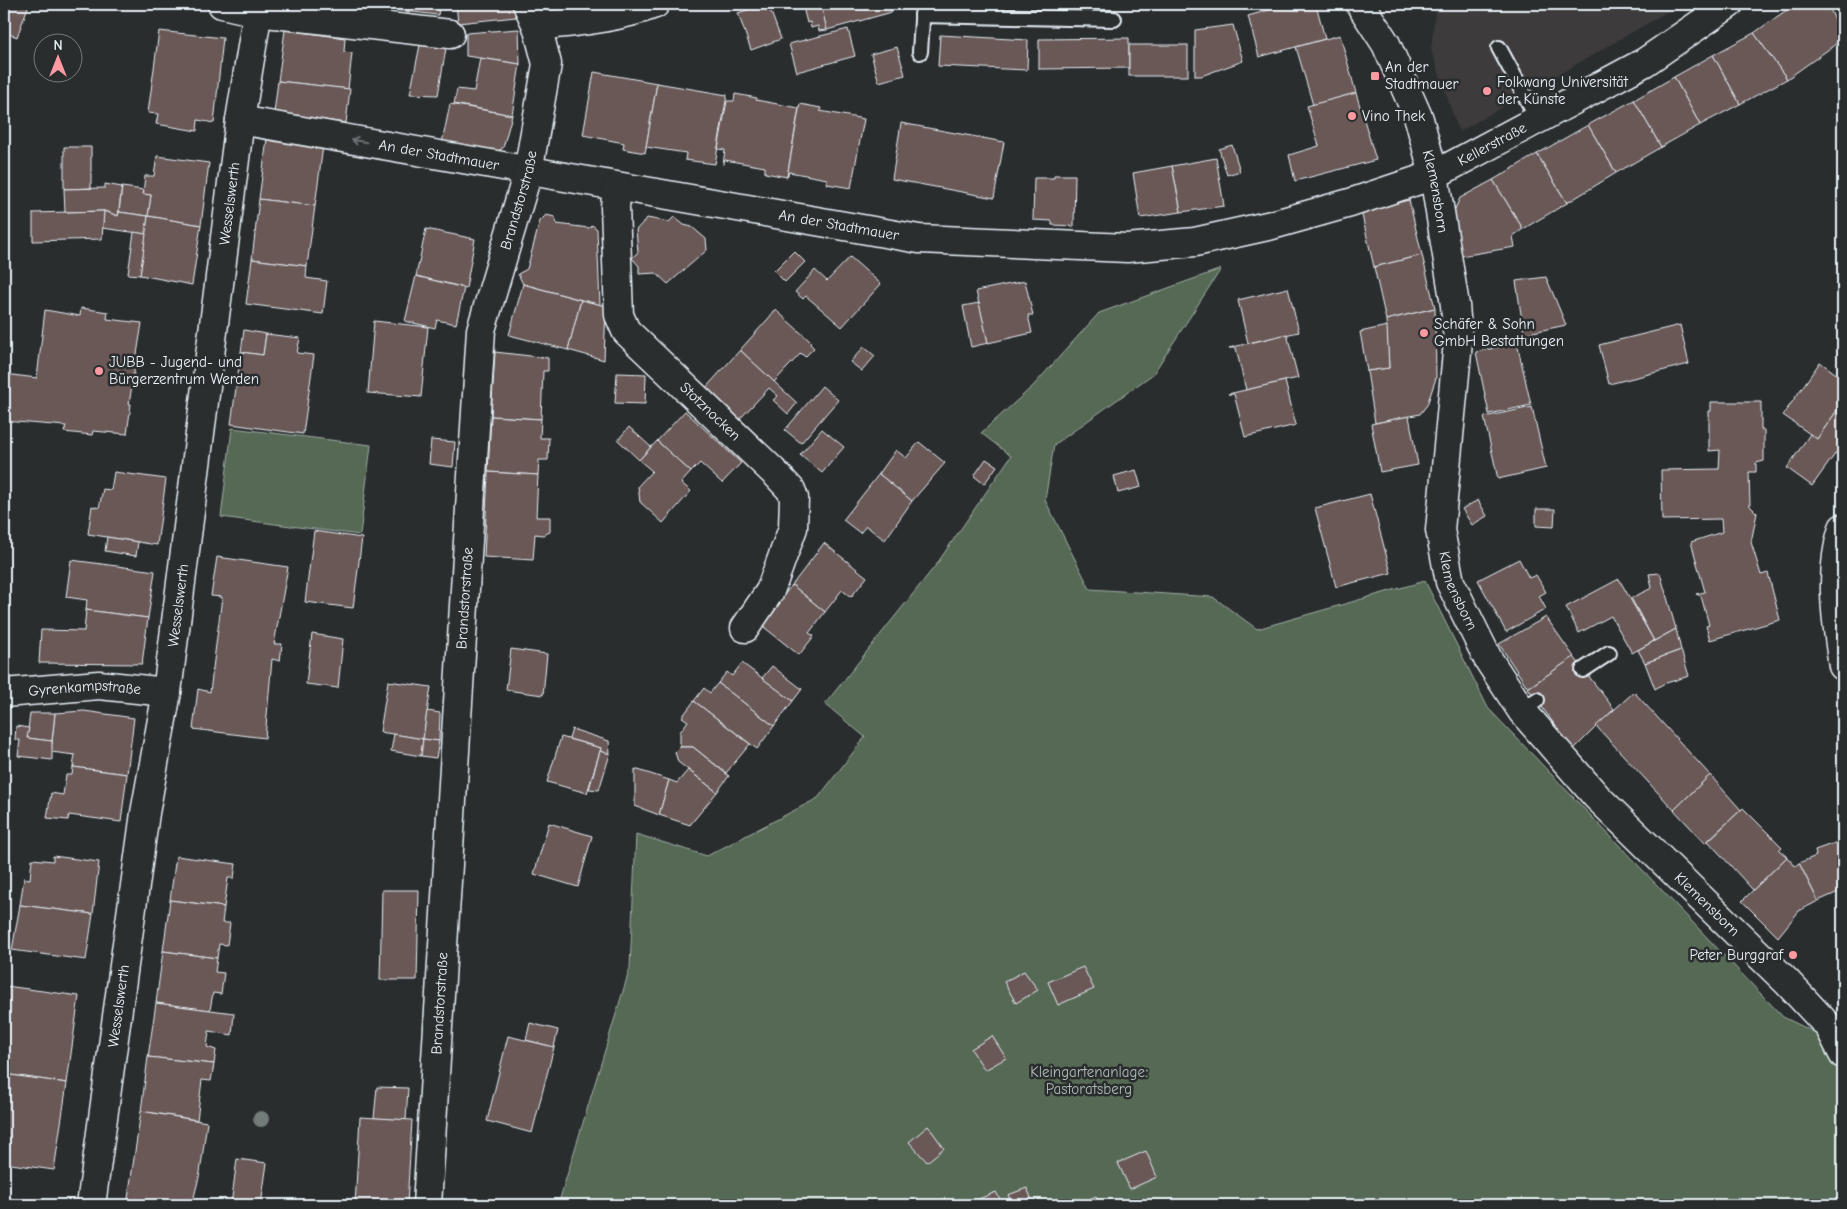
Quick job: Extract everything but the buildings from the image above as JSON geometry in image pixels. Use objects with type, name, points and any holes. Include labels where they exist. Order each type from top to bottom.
[{"type":"street","points":[[222,4],[450,34]]},
{"type":"street","points":[[532,15],[570,23],[655,4]]},
{"type":"street","name":"Klemensborn","points":[[1360,4],[1386,44],[1419,119],[1434,175],[1455,305],[1458,342],[1440,530],[1450,582],[1488,660],[1529,706],[1597,797],[1787,982],[1830,1028],[1843,1054]]},
{"type":"street","name":"Kellerstraße","points":[[1434,175],[1645,62],[1729,4]]},
{"type":"street","name":"Wesselswerth","points":[[91,1205],[145,813],[167,692],[240,120],[258,8]]},
{"type":"street","name":"Brandstorstraße","points":[[427,1205],[481,330],[528,172],[547,64],[532,15]]},
{"type":"street","name":"An der Stadtmauer","points":[[240,120],[528,172],[919,239],[1128,248],[1195,242],[1272,225],[1350,203],[1434,175]]},
{"type":"street","name":"Stotznocken","points":[[617,187],[615,208],[618,315],[626,331],[776,474],[791,490],[794,498],[793,528],[770,591],[745,628]]},
{"type":"street","points":[[1843,528],[1837,561],[1835,592],[1843,666]]},
{"type":"street","name":"Gyrenkampstraße","points":[[4,693],[99,685],[167,692]]},
{"type":"lane","points":[[920,52],[923,9],[1114,19]]},
{"type":"lane","points":[[1499,48],[1538,120]]},
{"type":"lane","points":[[1582,670],[1609,652]]},
{"type":"shaded area","name":"Folkwang Universität der Künste","points":[[1436,4],[1681,4],[1459,132],[1431,50]]},
{"type":"green space","name":"Kleingartenanlage: Pastoratsberg","points":[[1221,269],[1153,374],[1054,445],[1045,500],[1090,589],[1213,597],[1257,629],[1425,581],[1488,708],[1783,1017],[1843,1046],[1843,1205],[558,1205],[630,968],[636,834],[707,856],[818,798],[865,737],[825,704],[936,565],[1011,456],[981,433],[1033,386],[1099,313]]},
{"type":"green space","points":[[232,428],[371,445],[360,535],[221,517]]},
{"type":"place","name":"An der Stadtmauer","points":[[1375,76]]},
{"type":"place","name":"Folkwang Universität der Künste","points":[[1487,91]]},
{"type":"place","name":"Vino Thek","points":[[1352,116]]},
{"type":"place","name":"Schäfer & Sohn GmbH Bestattungen","points":[[1424,333]]},
{"type":"place","name":"JUBB - Jugend- und Bürgerzentrum Werden","points":[[99,371]]},
{"type":"place","name":"Peter Burggraf","points":[[1793,955]]}]
